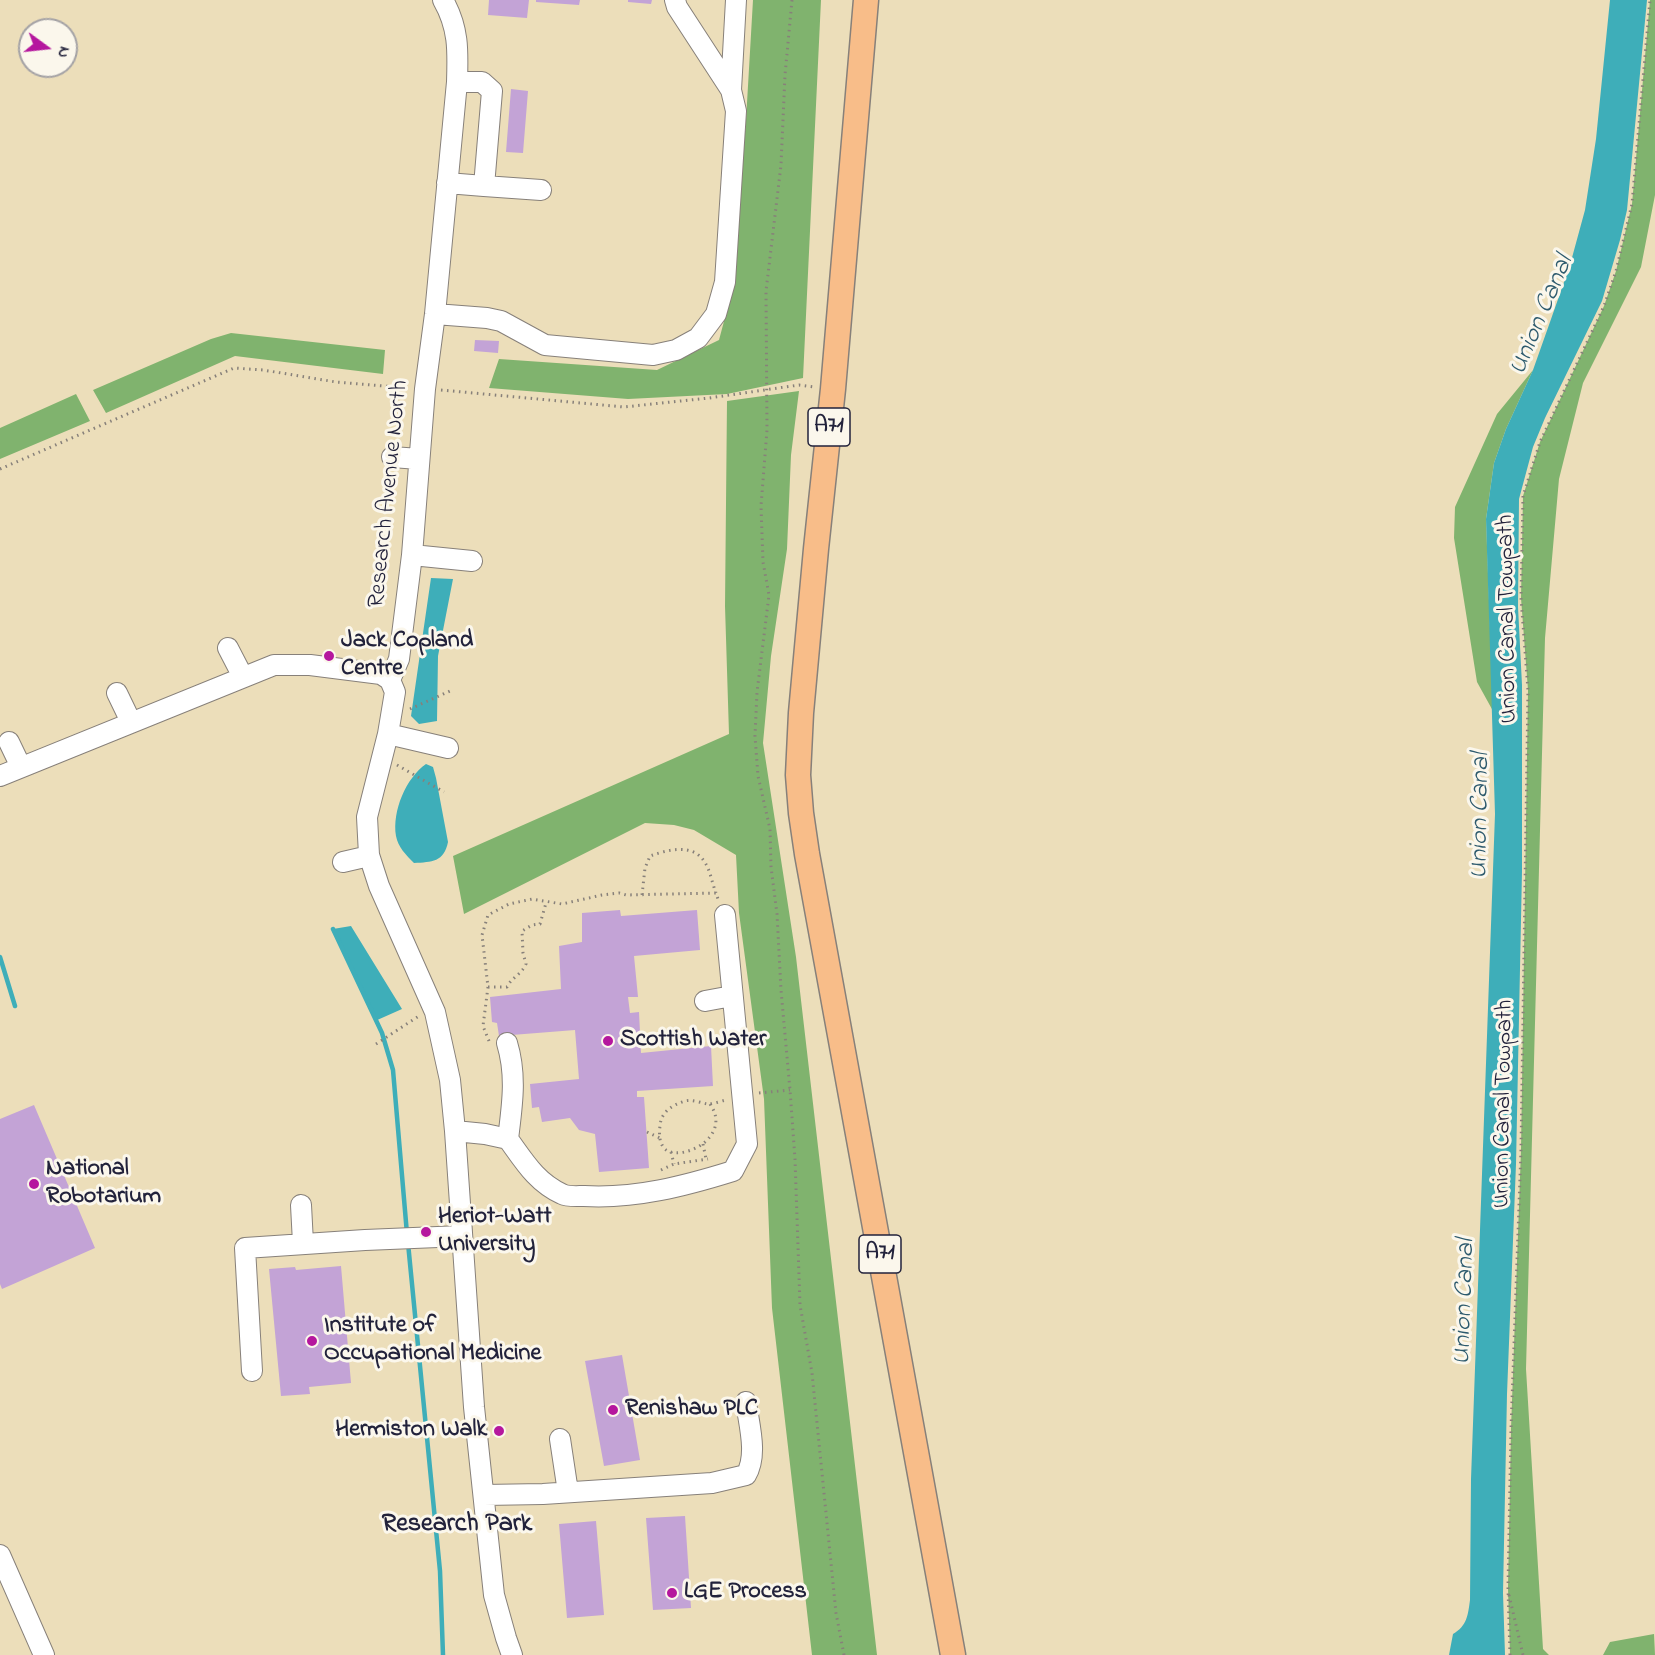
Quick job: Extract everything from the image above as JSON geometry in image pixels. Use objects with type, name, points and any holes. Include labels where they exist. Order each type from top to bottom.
[{"type":"main road","name":"A71","points":[[866,0],[833,389],[801,713],[798,775],[801,813],[953,1655]]},
{"type":"street","name":"Research Avenue North","points":[[443,0],[451,14],[458,44],[457,82],[435,314],[425,389],[412,555],[399,659],[390,680],[395,692],[388,734],[367,817],[369,856],[379,886],[435,1012],[450,1080],[474,1407],[494,1595],[513,1655]]},
{"type":"street","points":[[675,0],[677,7],[731,90]]},
{"type":"street","points":[[435,314],[501,321],[545,345],[653,355],[676,350],[698,339],[716,314],[724,282],[736,111],[731,90],[736,0]]},
{"type":"street","points":[[704,48],[735,35]]},
{"type":"street","points":[[457,82],[482,82],[492,91],[484,186]]},
{"type":"street","points":[[447,183],[541,190]]},
{"type":"street","points":[[392,457],[419,459]]},
{"type":"street","points":[[412,555],[472,561]]},
{"type":"street","points":[[228,648],[243,677]]},
{"type":"street","points":[[0,776],[274,665],[310,665],[381,674],[390,680]]},
{"type":"street","points":[[117,693],[131,722]]},
{"type":"street","points":[[388,734],[448,748]]},
{"type":"street","points":[[9,742],[21,767]]},
{"type":"street","points":[[343,862],[369,856]]},
{"type":"street","points":[[455,1131],[508,1139],[535,1176],[564,1195],[597,1197],[632,1195],[672,1188],[733,1171],[747,1144],[724,915]]},
{"type":"street","points":[[705,1001],[732,996]]},
{"type":"street","points":[[499,1043],[513,1062],[513,1090],[508,1139]]},
{"type":"street","points":[[301,1205],[303,1243]]},
{"type":"street","points":[[252,1371],[245,1248],[462,1236]]},
{"type":"street","points":[[484,1495],[712,1483],[746,1475],[752,1466],[746,1402]]},
{"type":"street","points":[[560,1439],[568,1492]]},
{"type":"street","points":[[0,1555],[7,1589],[44,1655]]},
{"type":"path","name":"Union Canal Towpath","points":[[1510,1655],[1508,1588],[1521,1150],[1528,690],[1521,598],[1523,496],[1540,442],[1604,306],[1623,243],[1632,204],[1650,0]]},
{"type":"path","points":[[0,469],[234,368],[263,370],[336,382],[624,407],[766,391],[799,385],[833,389]]},
{"type":"path","points":[[410,709],[450,691]]},
{"type":"path","points":[[407,771],[444,792]]},
{"type":"path","points":[[642,895],[645,868],[650,856],[666,850],[689,850],[704,860],[724,915]]},
{"type":"path","points":[[499,1043],[486,1036],[483,1026],[488,987],[482,934],[488,915],[509,904],[532,899],[546,903],[570,904],[583,898],[619,893],[642,895],[716,893]]},
{"type":"path","points":[[488,987],[507,987],[523,971],[526,964],[522,931],[532,925],[540,924],[546,903]]},
{"type":"path","points":[[376,1044],[420,1015]]},
{"type":"path","points":[[686,1101],[710,1104],[716,1113],[717,1123],[712,1135],[692,1150],[671,1152],[665,1150],[660,1138],[661,1118],[666,1110],[686,1101]]},
{"type":"path","points":[[646,1132],[660,1138]]},
{"type":"path","points":[[703,1144],[706,1159]]},
{"type":"path","points":[[671,1152],[674,1164]]},
{"type":"path","points":[[1508,1588],[1523,1655]]},
{"type":"green space","points":[[753,0],[821,0],[803,378],[727,394],[628,399],[489,388],[499,359],[657,370],[719,340],[731,295],[746,120]]},
{"type":"green space","points":[[1650,0],[1655,0],[1655,195],[1641,267],[1583,383],[1559,479],[1545,638],[1526,1369],[1543,1649],[1549,1655],[1510,1655],[1508,1588],[1521,1150],[1528,690],[1521,598],[1523,496],[1540,442],[1604,306],[1616,271],[1632,204]]},
{"type":"green space","points":[[231,333],[385,350],[383,374],[235,356],[106,413],[93,390],[211,339]]},
{"type":"green space","points":[[1533,370],[1506,429],[1494,463],[1486,519],[1493,711],[1477,682],[1454,538],[1455,507],[1497,414]]},
{"type":"green space","points":[[799,391],[791,455],[787,549],[771,656],[763,743],[796,957],[877,1655],[812,1655],[772,1308],[764,1099],[739,913],[736,855],[694,830],[674,825],[645,823],[464,914],[453,856],[729,734],[725,606],[727,401]]},
{"type":"green space","points":[[76,394],[90,421],[0,459],[0,428]]},
{"type":"green space","points":[[1654,1634],[1655,1655],[1603,1655],[1610,1642]]},
{"type":"water","points":[[1610,0],[1647,0],[1627,210],[1602,301],[1545,418],[1533,447],[1519,499],[1518,607],[1522,685],[1522,871],[1516,1164],[1507,1394],[1503,1593],[1505,1655],[1449,1655],[1453,1634],[1464,1624],[1470,1600],[1471,1479],[1495,814],[1486,519],[1494,463],[1506,429],[1533,370],[1570,265],[1585,210],[1596,139]]},
{"type":"water","points":[[431,578],[453,579],[438,656],[437,721],[419,724],[411,716]]},
{"type":"water","points":[[426,764],[433,767],[448,842],[444,854],[436,860],[414,863],[397,840],[396,816],[407,786]]},
{"type":"water","points":[[351,926],[402,1009],[375,1021],[333,929]]},
{"type":"building","points":[[489,0],[529,0],[527,18],[488,15]]},
{"type":"building","points":[[536,0],[580,0],[579,5],[536,2]]},
{"type":"building","points":[[628,0],[652,0],[651,4],[628,2]]},
{"type":"building","points":[[511,89],[528,91],[523,153],[506,152]]},
{"type":"building","points":[[475,340],[499,341],[498,353],[474,351]]},
{"type":"building","name":"Scottish Water","points":[[620,910],[621,916],[697,910],[700,950],[634,956],[638,997],[628,997],[630,1013],[639,1012],[641,1053],[711,1046],[713,1086],[637,1091],[637,1097],[644,1097],[649,1168],[599,1172],[595,1134],[579,1130],[570,1118],[542,1122],[539,1107],[532,1108],[530,1084],[579,1079],[575,1030],[499,1036],[497,1023],[492,1022],[490,997],[561,989],[559,946],[582,942],[582,913]]},
{"type":"building","name":"National Robotarium","points":[[34,1105],[95,1248],[2,1289],[0,1284],[0,1119]]},
{"type":"building","name":"Institute of Occupational Medicine","points":[[341,1266],[351,1383],[309,1387],[310,1394],[281,1396],[269,1269],[295,1267],[296,1270]]},
{"type":"building","name":"Renishaw PLC","points":[[622,1355],[640,1460],[604,1466],[585,1361]]},
{"type":"building","points":[[685,1516],[691,1608],[653,1610],[646,1518]]},
{"type":"building","points":[[596,1521],[604,1615],[567,1618],[559,1524]]},
{"type":"waterway","points":[[333,929],[382,1033],[393,1070],[407,1234]]},
{"type":"waterway","points":[[0,957],[15,1006]]},
{"type":"waterway","points":[[408,1243],[440,1571],[443,1655]]},
{"type":"place","name":"Jack Copland Centre","points":[[329,656]]},
{"type":"place","name":"Scottish Water","points":[[608,1041]]},
{"type":"place","name":"National Robotarium","points":[[34,1184]]},
{"type":"place","name":"Heriot-Watt University","points":[[426,1232]]},
{"type":"place","name":"Institute of Occupational Medicine","points":[[312,1341]]},
{"type":"place","name":"Renishaw PLC","points":[[613,1410]]},
{"type":"place","name":"Hermiston Walk","points":[[499,1431]]},
{"type":"place","name":"LGE Process","points":[[672,1593]]},
{"type":"district","name":"Research Park","points":[[457,1526]]},
{"type":"water label","name":"Union Canal","points":[[1543,316]]},
{"type":"water label","name":"Union Canal","points":[[1482,816]]},
{"type":"water label","name":"Union Canal","points":[[1466,1302]]}]
